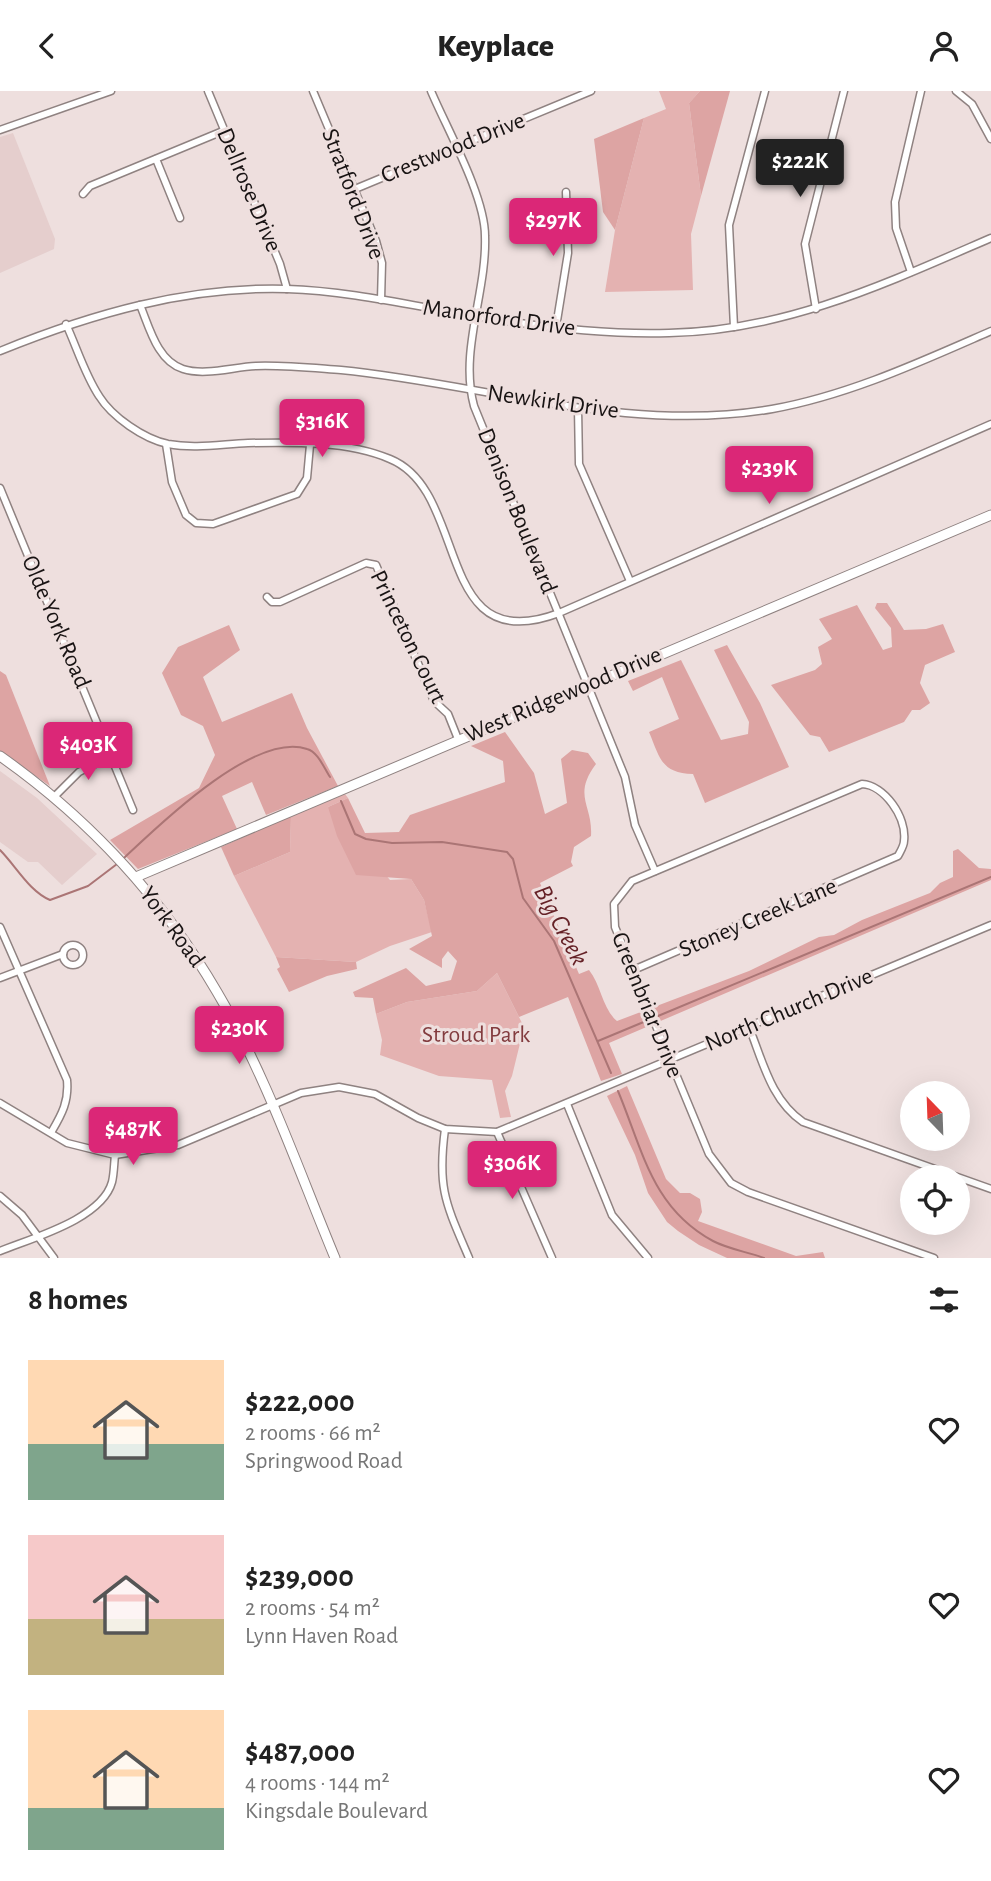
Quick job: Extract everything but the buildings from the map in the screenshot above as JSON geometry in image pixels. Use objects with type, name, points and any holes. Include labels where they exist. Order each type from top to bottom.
[{"type":"main road","name":"West Ridgewood Drive","points":[[136,877],[991,515]]},
{"type":"main road","name":"York Road","points":[[0,756],[55,796],[121,861],[187,944],[218,992],[248,1050],[335,1258]]},
{"type":"street","points":[[0,130],[111,91]]},
{"type":"street","name":"Dellrose Drive","points":[[208,91],[280,264],[287,289]]},
{"type":"street","name":"Stratford Drive","points":[[313,91],[376,241],[382,263],[381,300]]},
{"type":"street","name":"Denison Boulevard","points":[[431,91],[478,202],[485,233],[484,268],[476,317],[470,390],[625,777],[635,825],[655,871]]},
{"type":"street","name":"Crestwood Drive","points":[[355,189],[590,91]]},
{"type":"street","points":[[734,327],[729,225],[765,91]]},
{"type":"street","points":[[816,309],[805,244],[812,204],[844,91]]},
{"type":"street","points":[[911,272],[896,228],[895,202],[921,91]]},
{"type":"street","points":[[956,91],[972,104],[991,139]]},
{"type":"street","points":[[83,194],[90,186],[223,131]]},
{"type":"street","points":[[156,159],[180,218]]},
{"type":"street","points":[[556,327],[568,253],[566,192]]},
{"type":"street","name":"Manorford Drive","points":[[0,351],[66,324],[181,295],[287,289],[606,333],[671,333],[734,327],[816,309],[991,238]]},
{"type":"street","name":"Newkirk Drive","points":[[140,305],[167,360],[181,368],[199,371],[258,366],[319,369],[578,408],[696,417],[771,409],[860,385],[991,331]]},
{"type":"street","points":[[66,324],[100,399],[133,428],[166,444],[310,445],[380,455],[408,470],[429,498],[470,594],[491,615],[521,622],[537,621],[559,613],[991,424]]},
{"type":"street","points":[[578,408],[579,464],[630,581]]},
{"type":"street","points":[[166,444],[172,482],[186,516],[196,523],[213,524],[297,494],[307,478],[310,445]]},
{"type":"street","name":"Olde York Road","points":[[0,488],[133,810]]},
{"type":"street","name":"Princeton Court","points":[[267,597],[274,603],[280,602],[366,563],[376,565],[433,699],[448,716],[458,739]]},
{"type":"street","points":[[55,796],[79,772],[111,756]]},
{"type":"street","name":"Greenbriar Drive","points":[[886,864],[898,856],[905,840],[902,826],[882,790],[875,785],[862,784],[632,881],[614,904],[615,927],[709,1154],[731,1183],[748,1192],[934,1258]]},
{"type":"street","name":"Stoney Creek Lane","points":[[631,971],[886,864]]},
{"type":"street","name":"North Church Drive","points":[[115,1155],[178,1145],[301,1093],[339,1087],[375,1094],[418,1118],[445,1129],[497,1132],[991,925]]},
{"type":"street","points":[[0,927],[67,1080],[65,1109],[52,1131]]},
{"type":"street","points":[[0,978],[63,954]]},
{"type":"street","points":[[749,1027],[777,1098],[786,1111],[803,1122],[991,1189]]},
{"type":"street","points":[[0,1103],[52,1131],[67,1143],[115,1155],[112,1184],[99,1205],[0,1251]]},
{"type":"street","points":[[567,1104],[612,1215],[648,1258]]},
{"type":"street","points":[[445,1129],[440,1166],[443,1191],[469,1258]]},
{"type":"street","points":[[497,1132],[552,1258]]},
{"type":"street","points":[[0,1196],[39,1235],[54,1258]]},
{"type":"shaded area","points":[[700,91],[730,91],[701,196],[689,103]]},
{"type":"shaded area","points":[[644,118],[615,230],[603,212],[594,139]]},
{"type":"shaded area","points":[[13,133],[55,239],[54,249],[0,273],[0,137]]},
{"type":"shaded area","points":[[877,603],[887,603],[904,630],[926,629],[943,624],[955,652],[925,665],[920,683],[930,703],[920,710],[912,710],[904,722],[829,752],[820,737],[810,735],[771,685],[815,670],[822,664],[818,647],[832,639],[819,619],[857,605],[883,650],[892,647],[891,628],[875,608]]},
{"type":"shaded area","points":[[229,625],[240,650],[203,677],[222,722],[292,693],[338,786],[266,815],[252,782],[222,796],[237,829],[138,869],[110,840],[199,788],[215,755],[203,726],[181,715],[162,673],[178,647]]},
{"type":"shaded area","points":[[727,645],[760,703],[789,767],[705,803],[693,774],[674,771],[668,767],[659,756],[649,732],[679,719],[662,677],[633,691],[628,681],[681,660],[721,740],[748,734],[749,722],[714,650]]},
{"type":"shaded area","points":[[0,671],[6,675],[50,786],[0,751]]},
{"type":"shaded area","points":[[505,732],[534,773],[545,814],[567,803],[561,759],[572,750],[588,753],[596,764],[585,784],[584,793],[591,836],[574,847],[571,862],[573,866],[540,883],[579,974],[589,970],[608,1011],[617,1021],[749,971],[819,937],[834,935],[862,920],[930,893],[940,883],[953,877],[953,851],[958,849],[979,868],[991,869],[991,880],[609,1043],[622,1074],[601,1081],[568,997],[519,1017],[497,973],[477,991],[407,1002],[376,1014],[373,998],[355,997],[353,992],[406,968],[426,986],[451,980],[457,961],[448,951],[442,959],[442,968],[409,949],[432,936],[424,900],[411,879],[356,875],[337,836],[328,807],[348,798],[365,833],[399,832],[410,815],[505,782],[503,761],[471,746]]},
{"type":"shaded area","points":[[0,771],[37,798],[97,854],[62,885],[38,862],[28,862],[0,842]]},
{"type":"shaded area","points":[[291,816],[290,852],[234,876],[221,847]]},
{"type":"shaded area","points":[[276,957],[356,962],[357,969],[327,976],[289,992],[277,969],[280,967]]},
{"type":"shaded area","points":[[627,1086],[666,1179],[680,1193],[690,1193],[700,1199],[702,1212],[698,1221],[796,1256],[823,1252],[825,1258],[727,1258],[699,1245],[667,1222],[648,1193],[635,1155],[607,1096]]},
{"type":"green space","points":[[659,91],[700,91],[689,103],[701,196],[691,234],[693,290],[605,292],[615,230],[644,118],[666,109]]},
{"type":"green space","points":[[345,794],[348,798],[328,807],[390,880],[411,879],[424,900],[432,932],[390,946],[356,962],[276,957],[234,876],[290,852],[291,816]]},
{"type":"green space","name":"Stroud Park","points":[[497,973],[524,1027],[512,1076],[505,1091],[511,1117],[500,1118],[492,1080],[439,1076],[380,1055],[382,1040],[376,1014],[407,1002],[477,991]]},
{"type":"waterway","name":"Big Creek","points":[[124,858],[209,784],[261,754],[286,747],[307,749],[318,757],[330,777]]},
{"type":"waterway","name":"Big Creek","points":[[341,801],[355,834],[366,839],[392,843],[442,842],[507,852],[513,859],[523,898],[554,941],[611,1073]]},
{"type":"waterway","name":"Big Creek","points":[[0,850],[29,884],[50,900],[88,886],[117,864]]},
{"type":"waterway","points":[[658,1016],[991,877]]},
{"type":"waterway","points":[[598,1041],[646,1021]]},
{"type":"waterway","name":"Big Creek","points":[[618,1091],[652,1176],[676,1212],[692,1228],[713,1241],[764,1258]]}]
